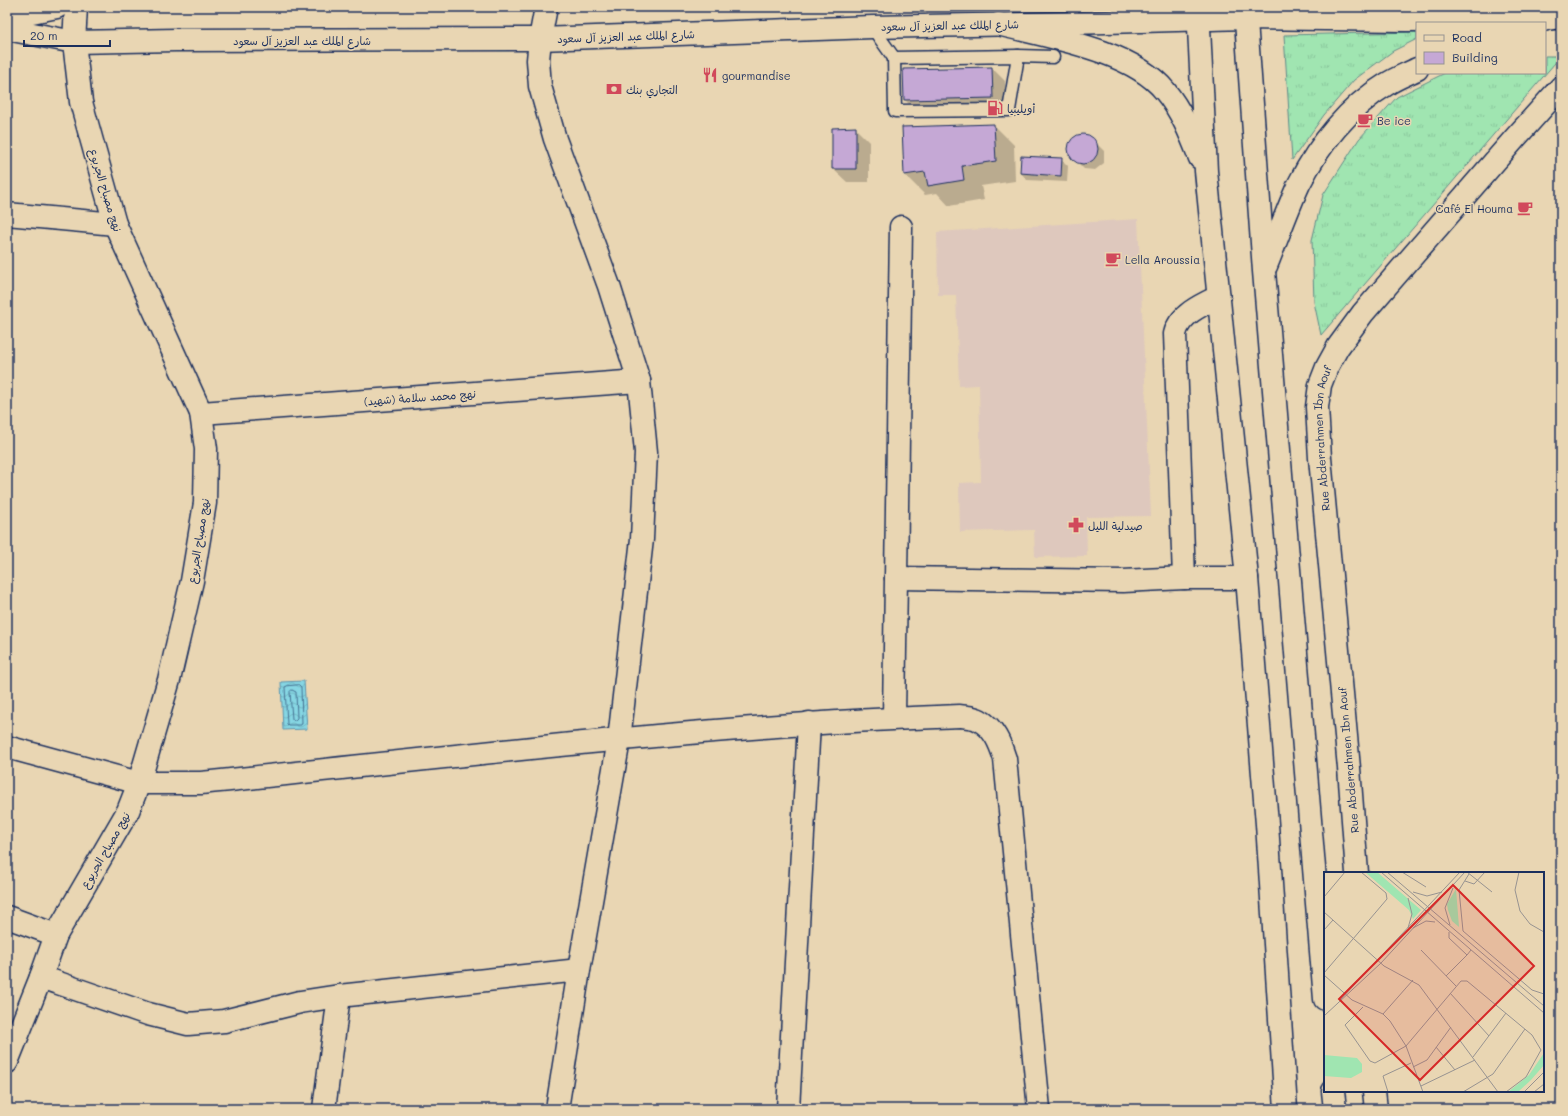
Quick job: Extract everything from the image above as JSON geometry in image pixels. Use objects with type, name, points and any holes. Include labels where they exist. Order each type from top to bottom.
[{"type":"main road","points":[[7,17],[57,7]]},
{"type":"main road","name":"نهج مصباح الجربوع","points":[[7,1062],[56,935],[128,811],[139,783],[169,680],[192,581],[205,503],[206,449],[201,414],[115,224],[81,102],[74,42],[76,7]]},
{"type":"main road","points":[[546,7],[538,60],[540,86],[555,140],[609,286],[639,381],[646,452],[642,539],[619,740],[579,970],[557,1109]]},
{"type":"main road","points":[[1246,12],[1264,271],[1324,987]]},
{"type":"main road","name":"شارع الملك عبد العزيز آل سعود","points":[[7,29],[74,42],[176,40],[540,39],[872,27],[1071,24],[1198,13],[1246,12],[1406,20],[1547,20]]},
{"type":"main road","points":[[1198,13],[1206,171],[1247,578],[1267,832],[1286,1109]]},
{"type":"main road","points":[[998,24],[1101,51],[1131,63],[1154,78],[1166,91],[1178,108],[1206,171]]},
{"type":"main road","points":[[1264,271],[1300,183],[1317,154],[1336,127],[1360,104],[1387,83],[1416,69]]},
{"type":"main road","name":"Rue Abderrahmen Ibn Aouf","points":[[1356,872],[1349,768],[1320,458],[1317,407],[1320,385],[1327,367],[1338,347],[1363,313],[1561,87]]},
{"type":"main road","points":[[7,214],[115,224]]},
{"type":"main road","points":[[894,718],[901,228]]},
{"type":"main road","points":[[1184,578],[1175,334],[1176,327],[1180,321],[1193,311],[1218,297]]},
{"type":"main road","name":"نهج محمد سلامة (شهيد)","points":[[201,414],[639,381]]},
{"type":"main road","points":[[896,578],[1123,581],[1184,578],[1247,578]]},
{"type":"main road","points":[[7,747],[139,783],[201,783],[619,740],[809,723],[960,716],[978,719],[990,727],[999,741],[1005,759],[1039,1109]]},
{"type":"main road","points":[[788,1109],[809,723]]},
{"type":"main road","points":[[7,917],[56,935]]},
{"type":"main road","points":[[41,977],[148,1014],[188,1024],[224,1021],[300,1002],[339,996],[579,970]]},
{"type":"main road","points":[[324,1109],[339,996]]},
{"type":"main road","points":[[1333,1092],[1335,1109]]},
{"type":"main road","points":[[1374,1092],[1376,1109]]},
{"type":"lane","points":[[872,27],[894,58],[896,111],[1009,110],[1018,56]]},
{"type":"lane","points":[[894,58],[1018,56],[1052,57]]},
{"type":"shaded area","points":[[1138,219],[1151,516],[1086,517],[1087,556],[1035,557],[1034,530],[960,532],[959,483],[981,482],[979,385],[959,386],[956,295],[938,295],[937,232]]},
{"type":"green space","points":[[1416,32],[1416,40],[1393,51],[1354,80],[1324,115],[1292,160],[1284,35]]},
{"type":"green space","points":[[1546,56],[1561,56],[1546,73]]},
{"type":"green space","points":[[1443,74],[1546,74],[1321,335],[1314,302],[1312,240],[1323,195],[1359,139],[1397,97]]},
{"type":"water","points":[[304,681],[307,729],[283,730],[281,682]]},
{"type":"building","points":[[992,67],[993,98],[904,100],[903,69]]},
{"type":"building","points":[[994,124],[996,161],[962,166],[964,180],[928,186],[925,172],[904,175],[902,127]]},
{"type":"building","points":[[856,127],[856,169],[832,169],[832,128]]},
{"type":"building","points":[[1083,134],[1094,138],[1098,149],[1094,160],[1083,164],[1072,160],[1068,149],[1072,138]]},
{"type":"building","points":[[1021,156],[1062,158],[1061,176],[1020,173]]},
{"type":"place","name":"gourmandise","points":[[710,75]]},
{"type":"place","name":"التجاري بنك","points":[[614,89]]},
{"type":"place","name":"أويليبيا","points":[[995,108]]},
{"type":"place","name":"Be ice","points":[[1365,120]]},
{"type":"place","name":"Café El Houma","points":[[1525,208]]},
{"type":"place","name":"Lella Aroussia","points":[[1113,259]]},
{"type":"place","name":"صيدلية الليل","points":[[1076,525]]}]
